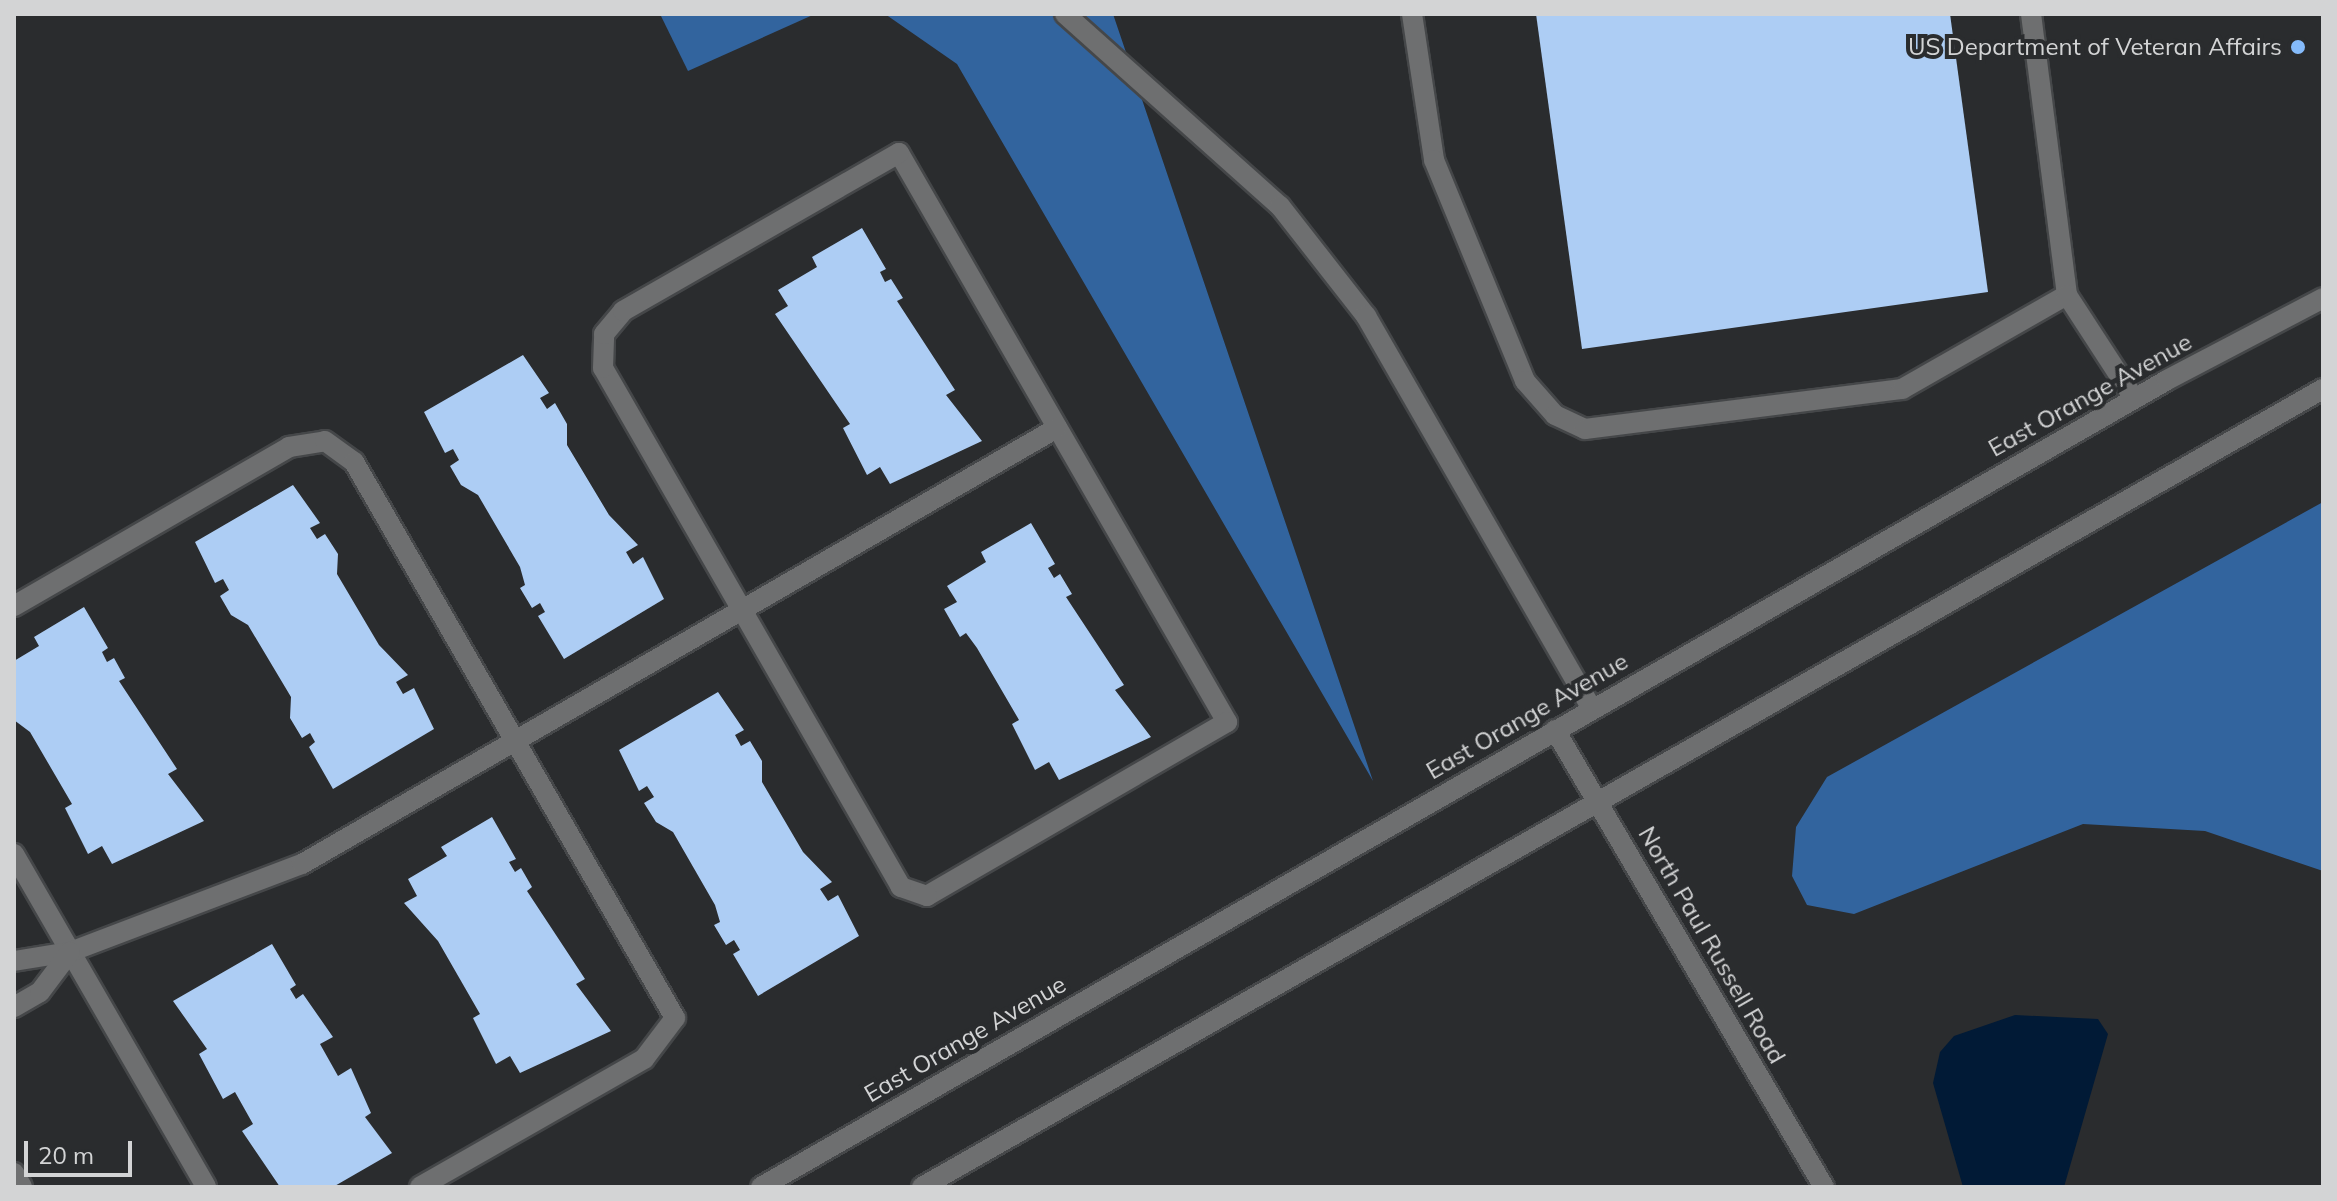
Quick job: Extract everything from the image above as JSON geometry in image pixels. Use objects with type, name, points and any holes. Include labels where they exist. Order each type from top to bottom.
[{"type":"street","points":[[1065,14],[1280,206],[1366,316],[1592,709]]},
{"type":"street","points":[[1412,14],[1434,160],[1519,366],[1555,415],[1585,429],[1902,389],[2067,295]]},
{"type":"street","points":[[2031,14],[2067,295],[2134,398]]},
{"type":"street","points":[[899,153],[1227,722],[927,896],[901,887],[741,610],[603,368],[604,334],[623,311],[899,153]]},
{"type":"street","name":"East Orange Avenue","points":[[761,1187],[2134,398],[2323,298]]},
{"type":"street","points":[[922,1187],[1596,798],[2323,389]]},
{"type":"street","points":[[14,961],[70,952],[302,864],[1057,428]]},
{"type":"street","points":[[14,606],[289,447],[325,441],[354,462],[675,1018],[644,1059],[420,1187]]},
{"type":"street","name":"North Paul Russell Road","points":[[1555,730],[1824,1187]]},
{"type":"street","points":[[14,854],[206,1187]]},
{"type":"street","points":[[14,1007],[40,992],[70,952]]},
{"type":"street","points":[[14,1173],[22,1187]]},
{"type":"shaded area","points":[[660,14],[815,14],[688,71]]},
{"type":"shaded area","points":[[885,14],[1113,14],[1373,781],[957,64]]},
{"type":"shaded area","points":[[2323,502],[2323,871],[2205,831],[2083,824],[1854,914],[1807,905],[1792,876],[1796,827],[1827,777]]},
{"type":"shaded area","points":[[2015,1015],[2098,1019],[2108,1034],[2064,1187],[1963,1187],[1933,1083],[1940,1052],[1954,1036]]},
{"type":"building","points":[[1536,14],[1950,14],[1988,292],[1582,349]]},
{"type":"building","points":[[862,228],[886,269],[880,272],[885,282],[891,279],[903,298],[897,301],[955,390],[946,395],[982,441],[890,484],[880,467],[867,475],[843,428],[850,424],[775,314],[788,306],[778,290],[817,267],[812,257]]},
{"type":"building","points":[[523,355],[549,393],[540,398],[547,409],[555,403],[567,424],[567,445],[609,515],[638,545],[626,552],[633,564],[643,557],[664,599],[564,659],[538,616],[545,612],[540,603],[532,608],[520,588],[525,585],[520,567],[478,495],[461,485],[450,466],[459,460],[453,449],[445,453],[424,412]]},
{"type":"building","points":[[293,485],[320,523],[310,528],[317,539],[325,534],[338,554],[337,574],[379,645],[408,675],[396,682],[403,694],[414,688],[434,729],[333,789],[309,747],[315,742],[310,733],[302,738],[290,718],[291,697],[248,625],[231,615],[220,596],[229,590],[223,579],[215,583],[195,542]]},
{"type":"building","points":[[1031,523],[1055,564],[1048,568],[1054,578],[1060,574],[1072,594],[1066,597],[1124,685],[1115,690],[1151,737],[1059,780],[1049,762],[1035,770],[1012,724],[1019,720],[977,648],[966,633],[960,637],[944,609],[957,602],[947,586],[986,562],[981,552]]},
{"type":"building","points":[[84,607],[108,648],[102,652],[107,662],[114,658],[125,678],[119,681],[177,769],[168,774],[204,821],[112,864],[102,846],[88,854],[65,808],[72,804],[30,732],[14,720],[14,661],[39,646],[34,637]]},
{"type":"building","points":[[718,692],[744,730],[735,735],[741,746],[750,741],[762,761],[762,782],[803,852],[832,882],[820,889],[828,901],[838,895],[859,936],[758,996],[733,954],[740,950],[734,940],[726,945],[714,925],[720,922],[715,905],[673,832],[656,822],[644,803],[654,797],[647,786],[639,791],[619,750]]},
{"type":"building","points":[[492,817],[516,859],[509,862],[515,872],[521,868],[532,887],[527,891],[585,979],[576,984],[611,1031],[520,1073],[510,1056],[496,1064],[473,1018],[480,1014],[438,941],[404,903],[417,896],[408,879],[447,856],[441,847]]},
{"type":"building","points":[[272,944],[296,985],[290,989],[296,999],[303,994],[333,1037],[320,1044],[338,1076],[351,1068],[371,1113],[365,1117],[392,1153],[333,1187],[280,1187],[242,1131],[253,1124],[235,1092],[223,1099],[199,1054],[207,1049],[173,1001]]},
{"type":"place","name":"US Department of Veteran Affairs","points":[[2298,47]]}]
